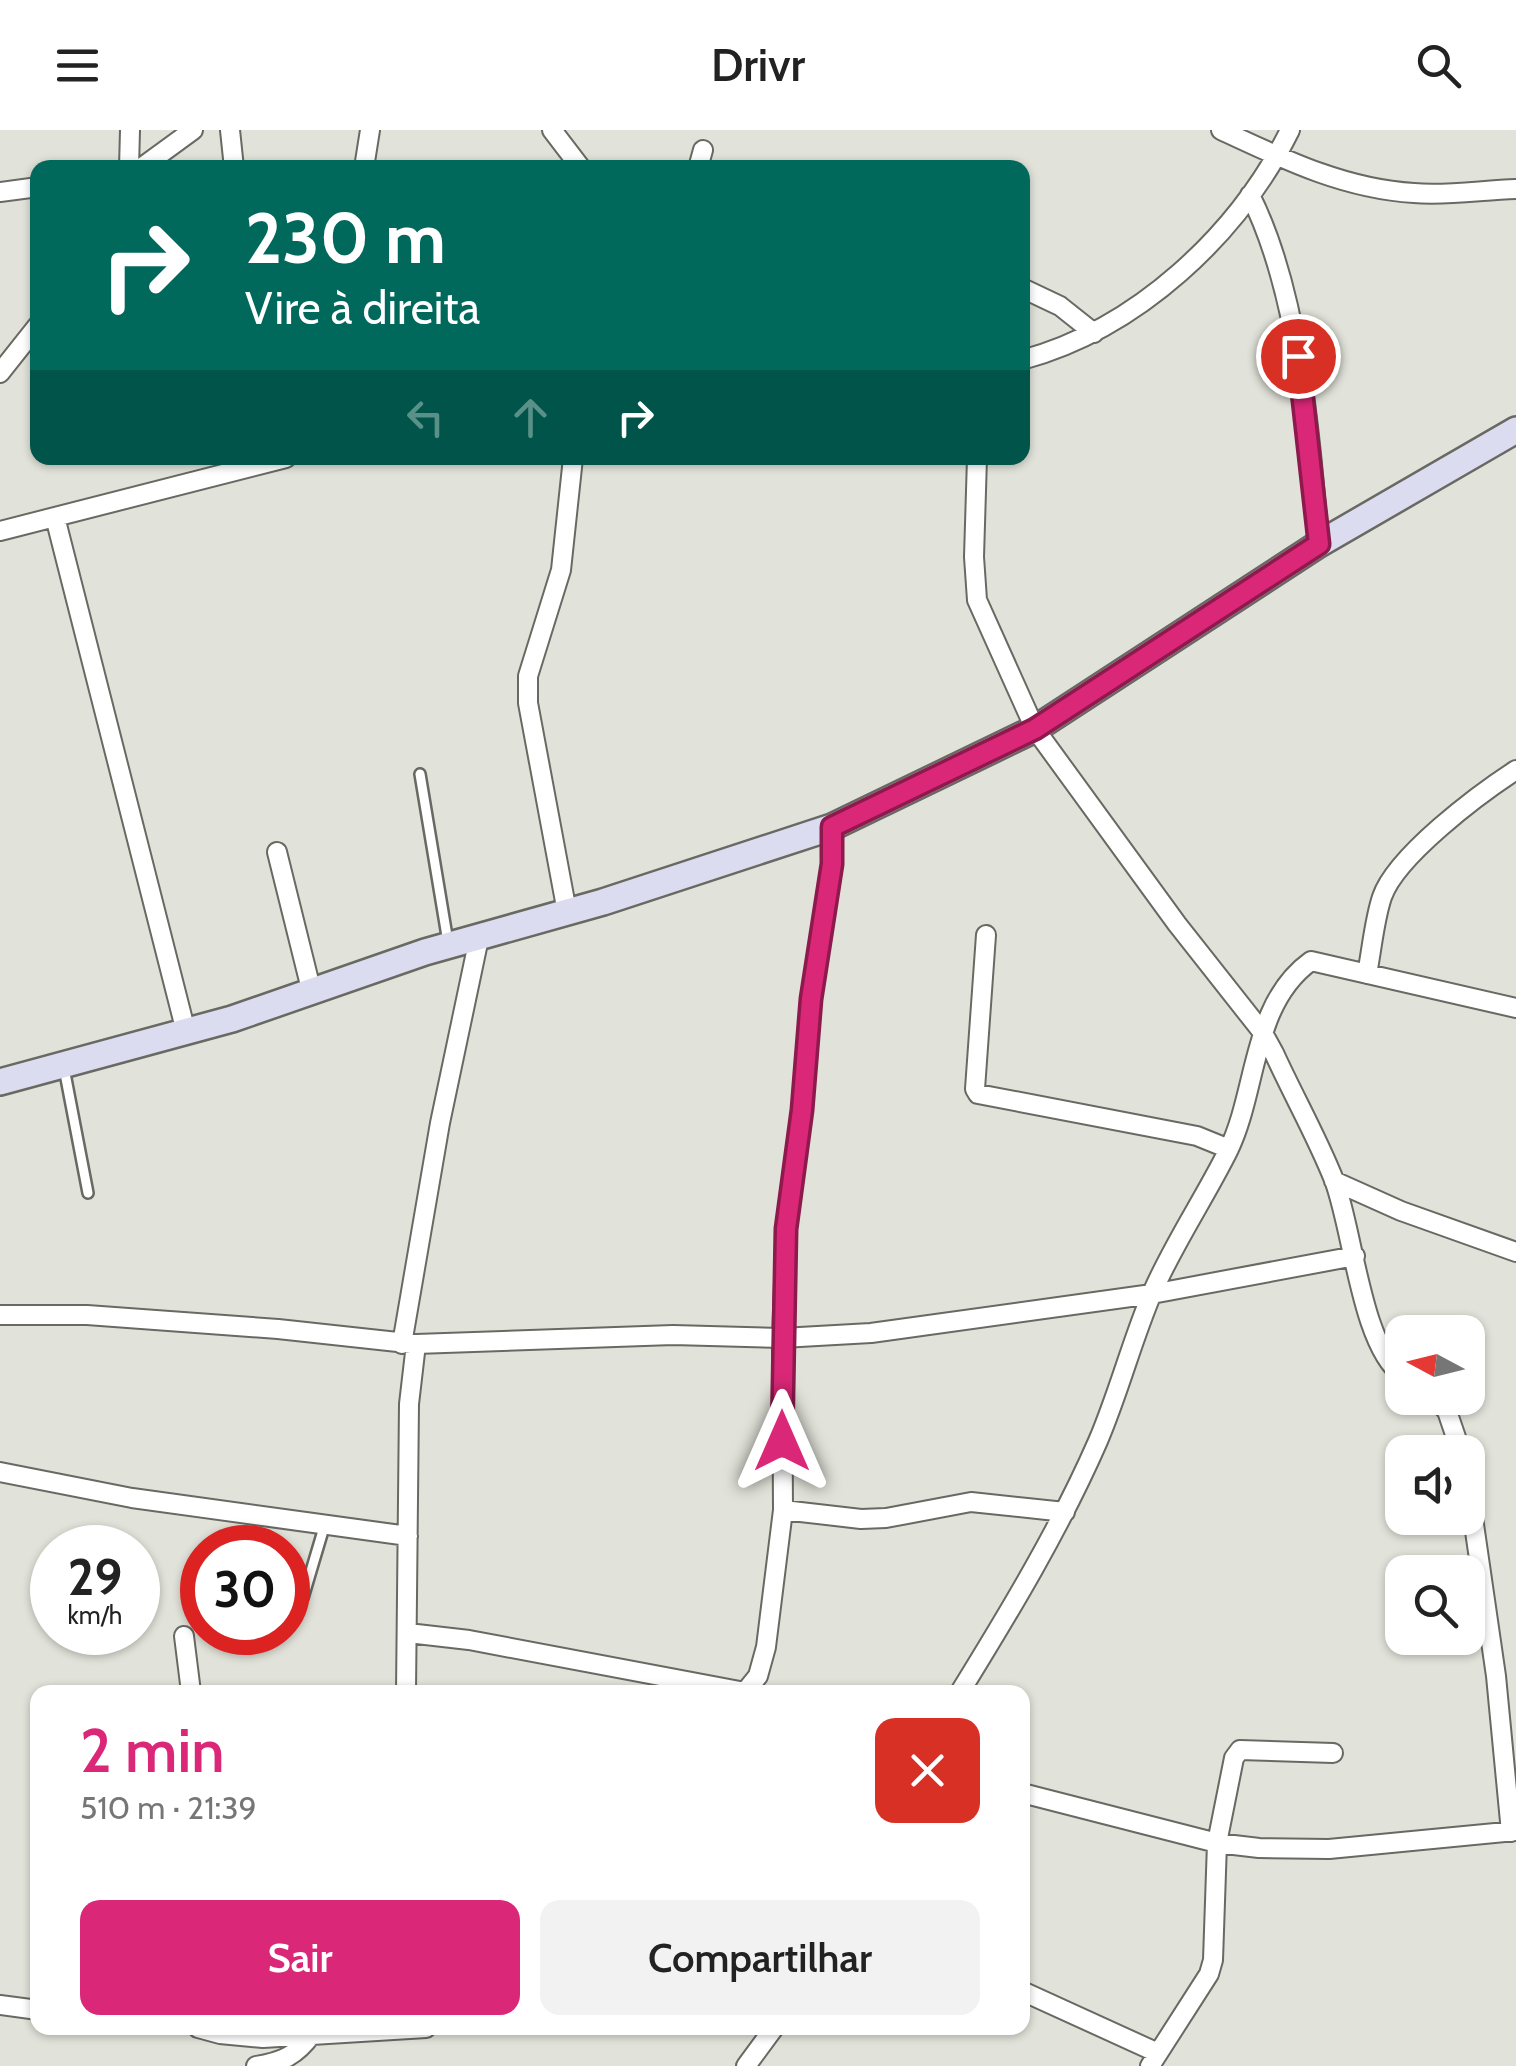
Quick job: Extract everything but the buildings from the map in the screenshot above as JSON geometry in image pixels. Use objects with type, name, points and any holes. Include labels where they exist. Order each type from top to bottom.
[{"type":"street","points":[[129,160],[130,130]]},
{"type":"street","points":[[153,160],[193,130]]},
{"type":"street","points":[[230,130],[233,160]]},
{"type":"street","points":[[365,160],[370,130]]},
{"type":"street","points":[[552,130],[575,160]]},
{"type":"street","points":[[1220,130],[1307,170],[1357,184],[1414,194],[1516,189]]},
{"type":"street","points":[[1030,357],[1094,333],[1152,295],[1206,246],[1250,195],[1277,157],[1290,130]]},
{"type":"street","points":[[0,192],[30,189]]},
{"type":"street","points":[[1250,195],[1267,228],[1298,356],[1319,544]]},
{"type":"street","points":[[1030,292],[1060,306],[1094,333]]},
{"type":"street","points":[[0,374],[30,336]]},
{"type":"street","points":[[0,1082],[186,1032],[448,945],[568,912],[832,827],[1035,729],[1319,544],[1516,430]]},
{"type":"street","points":[[0,531],[244,465]]},
{"type":"street","points":[[568,912],[528,703],[528,676],[561,570],[572,465]]},
{"type":"street","points":[[976,465],[977,600],[1035,729],[1262,1033],[1334,1181],[1366,1310],[1385,1356]]},
{"type":"street","points":[[55,518],[186,1032]]},
{"type":"street","points":[[1368,974],[1382,895],[1395,875],[1420,845],[1516,770]]},
{"type":"street","points":[[750,1685],[758,1676],[766,1647],[783,1510],[786,1229],[802,1110],[811,999],[832,864],[832,827]]},
{"type":"street","points":[[277,852],[312,993]]},
{"type":"street","points":[[986,935],[975,1088],[978,1094],[1197,1136],[1229,1149]]},
{"type":"street","points":[[406,1685],[409,1344],[440,1123],[478,938]]},
{"type":"street","points":[[964,1685],[1065,1512],[1100,1437],[1152,1294],[1229,1149],[1246,1106],[1262,1033],[1284,988],[1311,961],[1516,1008]]},
{"type":"street","points":[[1334,1181],[1401,1211],[1516,1252]]},
{"type":"street","points":[[0,1315],[106,1317],[278,1329],[409,1344],[673,1335],[782,1338],[870,1333],[1152,1294],[1355,1256]]},
{"type":"street","points":[[0,1472],[162,1502],[408,1536]]},
{"type":"street","points":[[783,1510],[886,1518],[971,1502],[1065,1512]]},
{"type":"street","points":[[1030,1794],[1216,1843],[1329,1850],[1514,1832],[1476,1535]]},
{"type":"street","points":[[408,1633],[469,1640],[707,1685]]},
{"type":"street","points":[[186,1655],[190,1685]]},
{"type":"street","points":[[1030,1995],[1154,2060],[1209,1974],[1213,1960],[1216,1843],[1230,1770],[1240,1750],[1332,1753]]},
{"type":"street","points":[[0,2005],[30,2009]]},
{"type":"street","points":[[231,2035],[300,2035]]},
{"type":"street","points":[[256,2066],[281,2064],[311,2035]]},
{"type":"street","points":[[746,2066],[769,2035]]},
{"type":"street","points":[[263,2038],[281,2064]]},
{"type":"lane","points":[[420,774],[448,945]]},
{"type":"lane","points":[[64,1065],[88,1193]]},
{"type":"lane","points":[[310,1573],[326,1522]]},
{"type":"route","points":[[782,1441],[786,1229],[802,1110],[811,999],[832,864],[832,827],[1035,729],[1319,544],[1298,356]]}]
